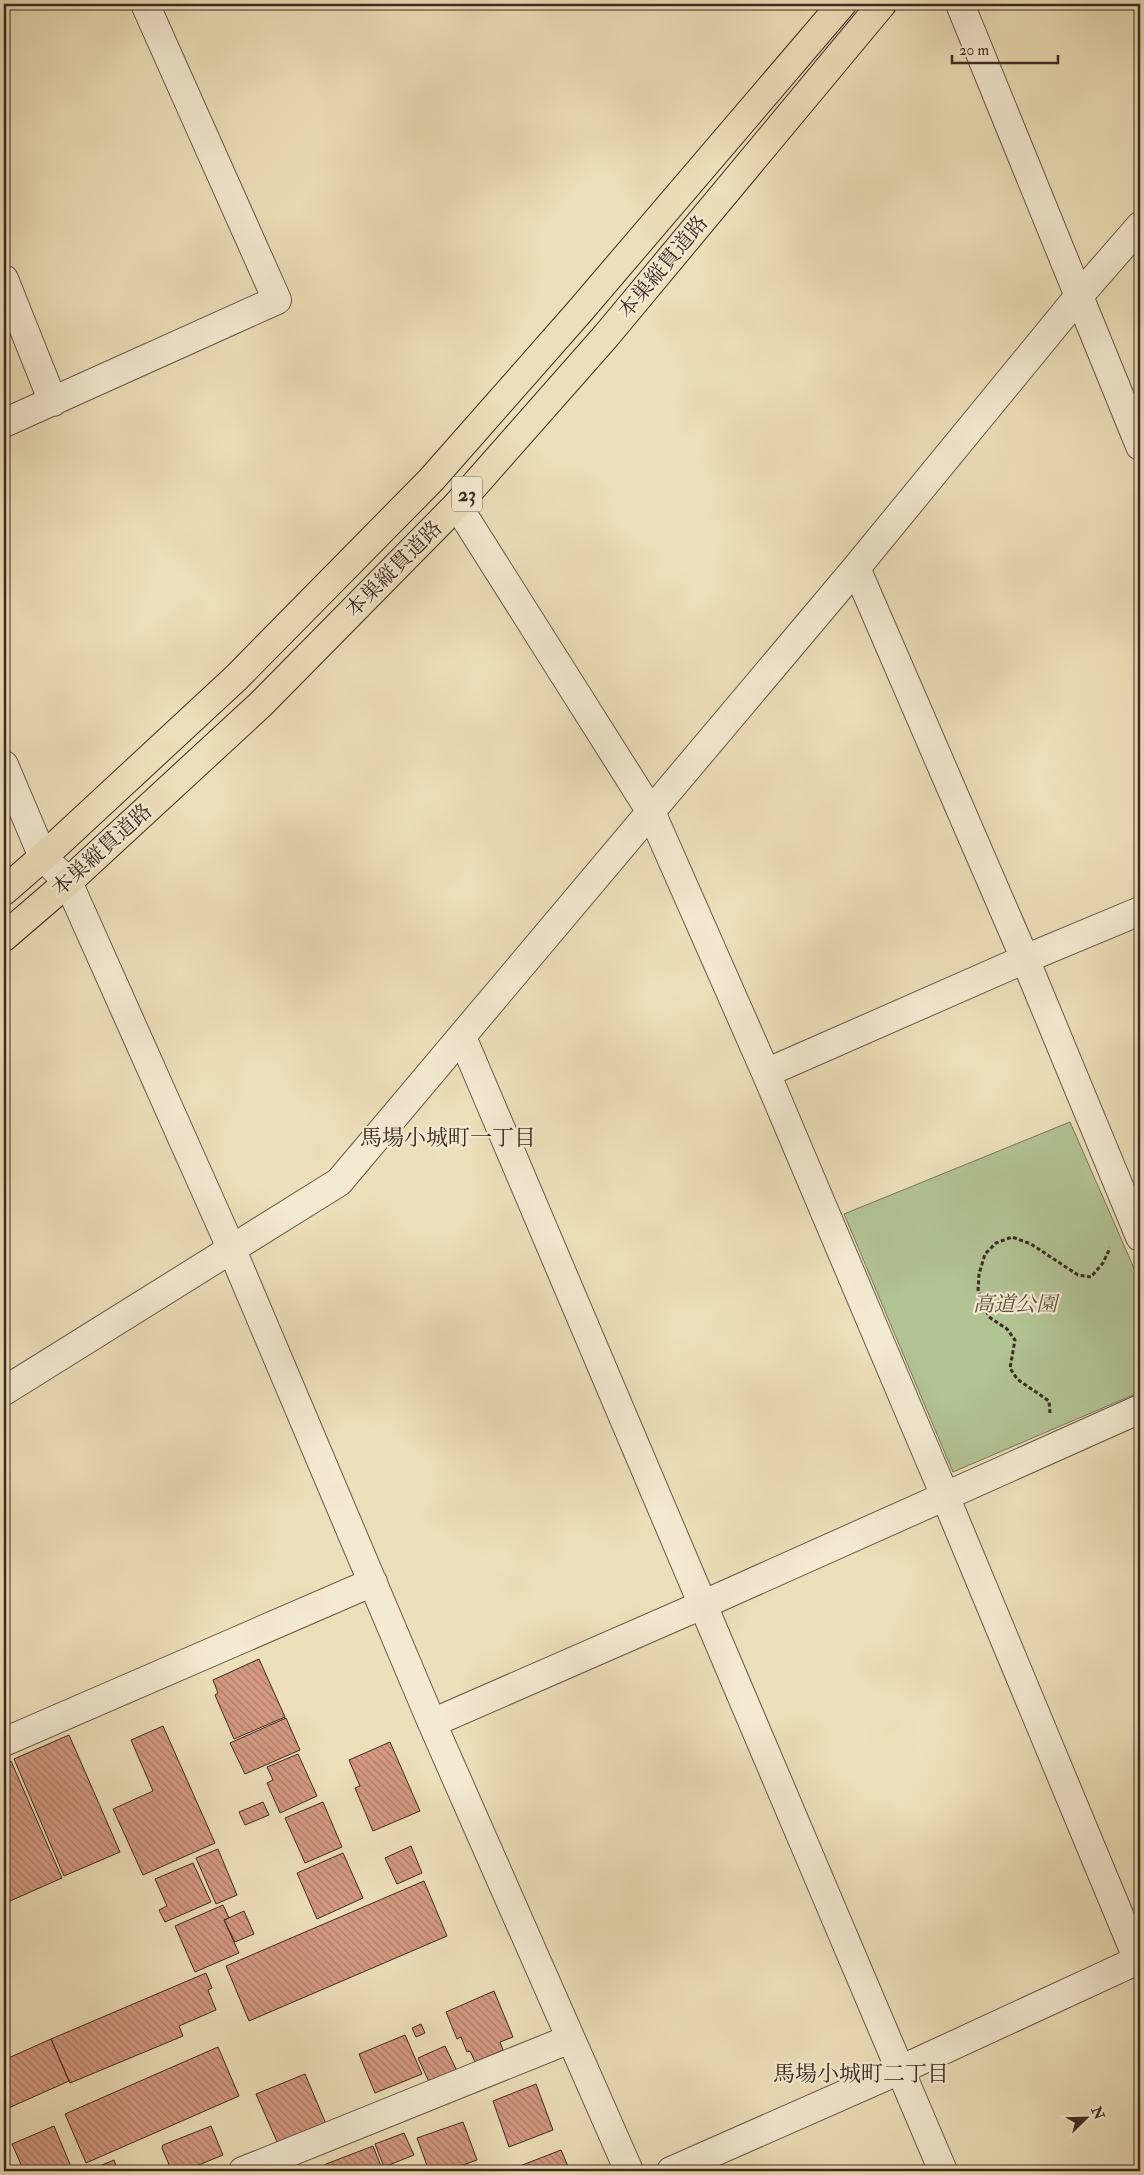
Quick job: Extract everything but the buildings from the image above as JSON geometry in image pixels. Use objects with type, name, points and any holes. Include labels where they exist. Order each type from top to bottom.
[{"type":"main road","name":"本巣縦貫道路","points":[[4,891],[236,678],[432,480],[579,312],[842,4]]},
{"type":"main road","name":"本巣縦貫道路","points":[[4,937],[68,882],[261,704],[457,505],[606,336],[882,4]]},
{"type":"street","points":[[4,423],[278,300],[145,4]]},
{"type":"street","points":[[960,4],[1140,446]]},
{"type":"street","points":[[4,1391],[339,1182],[856,568],[1079,296],[1140,226]]},
{"type":"street","points":[[4,279],[53,402]]},
{"type":"street","points":[[457,505],[651,812],[766,1073],[1140,1962],[671,2171]]},
{"type":"street","points":[[856,568],[1024,959],[1140,1237]]},
{"type":"street","points":[[4,765],[43,857],[68,882],[232,1250],[432,1723],[629,2171]]},
{"type":"street","points":[[766,1073],[1024,959],[1140,911]]},
{"type":"street","points":[[462,1037],[944,2171]]},
{"type":"street","points":[[432,1723],[702,1605],[1140,1409]]},
{"type":"street","points":[[4,1742],[373,1582]]},
{"type":"street","points":[[243,2171],[570,2039]]},
{"type":"path","points":[[1054,1446],[1049,1401],[1017,1379],[1010,1368],[1015,1340],[1007,1329],[989,1317],[978,1291],[979,1274],[985,1254],[996,1242],[1012,1237],[1031,1244],[1078,1275],[1091,1277],[1103,1262],[1128,1209]]},
{"type":"green space","name":"高道公園","points":[[1070,1122],[1140,1282],[1140,1392],[953,1472],[844,1214]]},
{"type":"district","name":"馬場小城町一丁目","points":[[448,1138]]},
{"type":"district","name":"馬場小城町二丁目","points":[[861,2074]]}]
